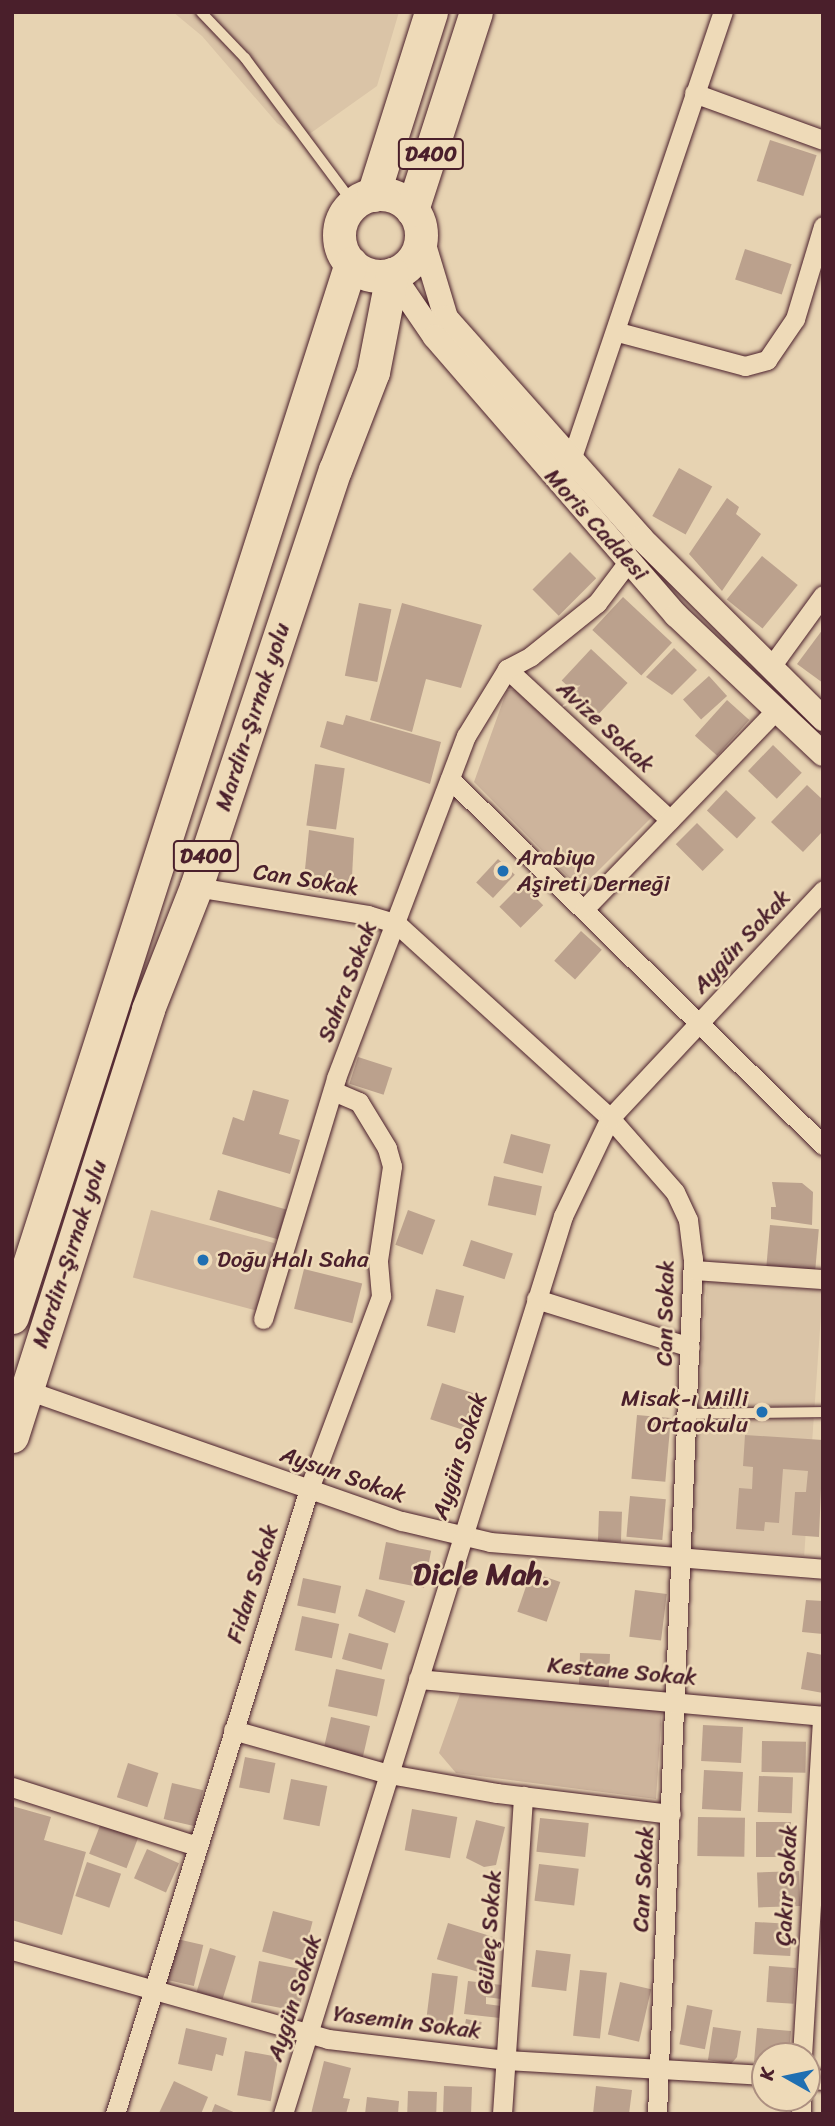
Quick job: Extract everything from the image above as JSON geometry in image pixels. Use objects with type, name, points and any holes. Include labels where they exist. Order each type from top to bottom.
[{"type":"highway","points":[[363,200],[395,197],[417,223],[413,260],[392,274],[365,273],[351,263],[339,233],[363,200],[407,87],[431,12]]},
{"type":"highway","name":"D400","points":[[417,223],[476,12]]},
{"type":"highway","name":"Mardin-Şırnak yolu","points":[[12,1317],[351,263]]},
{"type":"highway","name":"Mardin-Şırnak yolu","points":[[12,1437],[148,1009],[196,887],[335,470],[373,372],[392,274]]},
{"type":"street","points":[[565,474],[618,332],[694,93],[723,12]]},
{"type":"street","points":[[694,93],[823,140]]},
{"type":"street","name":"Moris Caddesi","points":[[417,223],[446,318],[565,474],[628,562],[676,615],[823,754]]},
{"type":"street","points":[[618,332],[745,366],[767,360],[795,319],[823,226]]},
{"type":"street","name":"Moris Caddesi","points":[[392,274],[435,337],[565,474],[823,719]]},
{"type":"street","name":"Sahra Sokak","points":[[263,1319],[333,1091],[466,737],[507,669],[531,656],[597,603],[628,562]]},
{"type":"street","points":[[770,668],[823,595]]},
{"type":"street","name":"Avize Sokak","points":[[507,669],[670,820]]},
{"type":"street","points":[[584,909],[776,710]]},
{"type":"street","points":[[450,779],[700,1024],[819,1134]]},
{"type":"street","name":"Can Sokak","points":[[196,887],[368,915],[397,924],[610,1118],[675,1192],[688,1220],[693,1270],[657,2114]]},
{"type":"street","name":"Aygün Sokak","points":[[283,2114],[311,2034],[461,1535],[563,1216],[610,1118],[823,890]]},
{"type":"street","name":"Fidan Sokak","points":[[115,2114],[309,1489],[381,1296],[378,1260],[390,1200],[392,1166],[387,1148],[359,1102],[333,1091]]},
{"type":"street","points":[[693,1270],[823,1279]]},
{"type":"street","points":[[536,1299],[690,1347]]},
{"type":"street","name":"Aysun Sokak","points":[[27,1390],[401,1521],[490,1542],[682,1555],[823,1569]]},
{"type":"street","name":"Kestane Sokak","points":[[418,1679],[822,1716]]},
{"type":"street","name":"Çakır Sokak","points":[[803,2042],[816,1925],[822,1716]]},
{"type":"street","points":[[233,1730],[389,1774],[523,1796],[671,1814]]},
{"type":"street","points":[[12,1787],[197,1846]]},
{"type":"street","name":"Güleç Sokak","points":[[502,2114],[523,1796]]},
{"type":"street","name":"Yasemin Sokak","points":[[12,1950],[311,2034],[506,2060],[751,2074]]},
{"type":"lane","points":[[205,14],[363,200]]},
{"type":"lane","points":[[688,1414],[823,1412]]},
{"type":"shaded area","points":[[173,12],[399,12],[377,86],[301,140],[277,123],[202,36]]},
{"type":"shaded area","points":[[524,689],[653,816],[580,889],[474,782],[507,690]]},
{"type":"shaded area","name":"Doğu Halı Saha","points":[[151,1210],[275,1243],[257,1311],[133,1278]]},
{"type":"shaded area","name":"Misak-ı Milli Ortaokulu","points":[[707,1282],[823,1290],[804,1555],[688,1547]]},
{"type":"shaded area","points":[[460,1694],[662,1709],[656,1799],[456,1773],[439,1753]]},
{"type":"building","points":[[770,140],[817,155],[803,196],[757,181]]},
{"type":"building","points":[[745,249],[792,264],[782,295],[735,279]]},
{"type":"building","points":[[679,468],[712,486],[686,535],[652,516]]},
{"type":"building","points":[[727,498],[739,507],[736,514],[761,534],[722,591],[689,554]]},
{"type":"building","points":[[570,552],[596,578],[559,616],[533,589]]},
{"type":"building","points":[[762,556],[798,585],[763,628],[727,600]]},
{"type":"building","points":[[623,597],[672,643],[641,676],[592,630]]},
{"type":"building","points":[[359,603],[391,609],[377,682],[345,676]]},
{"type":"building","points":[[402,603],[482,625],[461,688],[426,679],[412,732],[370,720]]},
{"type":"building","points":[[823,629],[823,683],[797,664]]},
{"type":"building","points":[[674,648],[697,670],[672,695],[646,677]]},
{"type":"building","points":[[591,649],[628,683],[598,715],[562,680]]},
{"type":"building","points":[[709,676],[727,696],[701,719],[683,699]]},
{"type":"building","points":[[727,700],[749,720],[717,756],[695,736]]},
{"type":"building","points":[[346,715],[441,742],[430,784],[320,747],[327,721],[343,725]]},
{"type":"building","points":[[773,745],[802,773],[777,799],[748,771]]},
{"type":"building","points":[[315,764],[345,768],[336,830],[306,825]]},
{"type":"building","points":[[807,785],[823,800],[823,831],[803,852],[771,822]]},
{"type":"building","points":[[726,790],[756,818],[737,838],[707,810]]},
{"type":"building","points":[[697,823],[724,850],[703,871],[676,844]]},
{"type":"building","points":[[309,830],[354,838],[351,896],[303,889]]},
{"type":"building","points":[[498,859],[515,875],[493,898],[476,882]]},
{"type":"building","points":[[522,884],[543,905],[521,928],[499,907]]},
{"type":"building","points":[[581,931],[602,950],[575,979],[554,961]]},
{"type":"building","points":[[358,1057],[392,1068],[384,1095],[349,1084]]},
{"type":"building","points":[[253,1090],[289,1100],[279,1134],[300,1140],[290,1174],[222,1154],[233,1117],[244,1121]]},
{"type":"building","points":[[511,1134],[551,1145],[543,1174],[503,1163]]},
{"type":"building","points":[[494,1176],[542,1186],[536,1216],[488,1205]]},
{"type":"building","points":[[772,1182],[802,1183],[813,1192],[812,1225],[771,1219],[771,1207],[776,1207]]},
{"type":"building","points":[[218,1190],[286,1210],[278,1239],[209,1220]]},
{"type":"building","points":[[408,1210],[435,1220],[423,1255],[395,1245]]},
{"type":"building","points":[[770,1225],[819,1229],[815,1270],[766,1266]]},
{"type":"building","points":[[471,1240],[513,1254],[505,1279],[463,1266]]},
{"type":"building","points":[[304,1269],[362,1284],[352,1323],[294,1309]]},
{"type":"building","points":[[436,1289],[464,1296],[455,1333],[427,1326]]},
{"type":"building","points":[[442,1383],[479,1395],[467,1431],[430,1419]]},
{"type":"building","points":[[637,1415],[671,1418],[665,1482],[631,1479]]},
{"type":"building","points":[[745,1435],[823,1440],[819,1537],[792,1535],[795,1492],[806,1492],[808,1471],[783,1469],[779,1523],[765,1522],[764,1531],[736,1529],[739,1488],[752,1489],[753,1467],[743,1466]]},
{"type":"building","points":[[630,1496],[666,1499],[662,1540],[626,1537]]},
{"type":"building","points":[[599,1511],[622,1512],[621,1542],[598,1541]]},
{"type":"building","points":[[386,1542],[431,1551],[424,1588],[379,1579]]},
{"type":"building","points":[[531,1572],[560,1582],[547,1622],[517,1612]]},
{"type":"building","points":[[303,1578],[341,1586],[335,1613],[297,1605]]},
{"type":"building","points":[[366,1589],[405,1601],[395,1633],[358,1616]]},
{"type":"building","points":[[635,1590],[667,1594],[661,1641],[629,1637]]},
{"type":"building","points":[[806,1600],[823,1601],[823,1634],[802,1632]]},
{"type":"building","points":[[302,1616],[339,1624],[332,1658],[295,1650]]},
{"type":"building","points":[[349,1633],[389,1644],[382,1670],[342,1659]]},
{"type":"building","points":[[807,1652],[823,1655],[823,1693],[801,1689]]},
{"type":"building","points":[[580,1653],[610,1654],[609,1689],[579,1688]]},
{"type":"building","points":[[336,1669],[385,1679],[377,1717],[328,1706]]},
{"type":"building","points":[[331,1717],[370,1726],[363,1758],[324,1749]]},
{"type":"building","points":[[703,1725],[743,1727],[741,1763],[701,1761]]},
{"type":"building","points":[[762,1741],[806,1742],[805,1773],[761,1772]]},
{"type":"building","points":[[245,1757],[275,1763],[270,1793],[239,1787]]},
{"type":"building","points":[[128,1763],[158,1773],[147,1807],[117,1797]]},
{"type":"building","points":[[704,1770],[743,1772],[741,1811],[702,1809]]},
{"type":"building","points":[[759,1776],[793,1777],[792,1813],[758,1812]]},
{"type":"building","points":[[291,1779],[327,1786],[319,1826],[283,1819]]},
{"type":"building","points":[[172,1783],[203,1790],[195,1826],[164,1819]]},
{"type":"building","points":[[12,1806],[51,1817],[44,1840],[86,1852],[62,1935],[12,1920]]},
{"type":"building","points":[[412,1809],[457,1817],[450,1858],[405,1850]]},
{"type":"building","points":[[698,1817],[745,1818],[744,1857],[697,1856]]},
{"type":"building","points":[[540,1818],[589,1823],[585,1857],[536,1852]]},
{"type":"building","points":[[476,1820],[505,1827],[496,1865],[484,1867],[466,1858]]},
{"type":"building","points":[[756,1822],[791,1822],[791,1857],[756,1857]]},
{"type":"building","points":[[101,1823],[138,1837],[127,1868],[89,1854]]},
{"type":"building","points":[[147,1849],[179,1863],[166,1892],[134,1878]]},
{"type":"building","points":[[87,1862],[121,1874],[109,1908],[75,1896]]},
{"type":"building","points":[[539,1864],[579,1869],[574,1906],[534,1901]]},
{"type":"building","points":[[799,1871],[800,1906],[758,1907],[757,1872]]},
{"type":"building","points":[[273,1911],[313,1922],[302,1962],[262,1952]]},
{"type":"building","points":[[755,1922],[792,1924],[790,1956],[753,1954]]},
{"type":"building","points":[[448,1923],[497,1938],[486,1974],[437,1959]]},
{"type":"building","points":[[177,1939],[203,1945],[194,1986],[168,1980]]},
{"type":"building","points":[[210,1948],[236,1956],[222,2000],[197,1992]]},
{"type":"building","points":[[536,1950],[571,1954],[566,1991],[531,1987]]},
{"type":"building","points":[[259,1961],[307,1970],[299,2012],[251,2002]]},
{"type":"building","points":[[769,1966],[796,1968],[793,2004],[766,2002]]},
{"type":"building","points":[[580,1970],[607,1973],[600,2038],[573,2036]]},
{"type":"building","points":[[432,1973],[458,1976],[452,2024],[426,2021]]},
{"type":"building","points":[[468,1981],[502,1985],[501,1999],[486,1997],[486,2004],[501,2006],[500,2018],[464,2014]]},
{"type":"building","points":[[620,1982],[651,1989],[639,2042],[608,2035]]},
{"type":"building","points":[[687,2005],[713,2010],[705,2049],[679,2044]]},
{"type":"building","points":[[466,2019],[482,2022],[478,2041],[462,2038]]},
{"type":"building","points":[[713,2027],[741,2031],[737,2057],[731,2064],[708,2060]]},
{"type":"building","points":[[186,2028],[227,2038],[223,2056],[216,2054],[212,2071],[178,2064]]},
{"type":"building","points":[[757,2028],[791,2031],[790,2042],[756,2042]]},
{"type":"building","points":[[245,2051],[278,2057],[271,2101],[237,2095]]},
{"type":"building","points":[[324,2061],[351,2068],[343,2098],[350,2099],[346,2114],[311,2114]]},
{"type":"building","points":[[174,2081],[208,2097],[201,2114],[159,2113]]},
{"type":"building","points":[[444,2086],[472,2087],[471,2114],[443,2114]]},
{"type":"building","points":[[596,2086],[632,2090],[629,2114],[593,2114]]},
{"type":"building","points":[[408,2091],[437,2092],[436,2114],[407,2114]]},
{"type":"building","points":[[367,2097],[399,2101],[398,2114],[365,2114]]},
{"type":"building","points":[[215,2104],[238,2114],[211,2114]]},
{"type":"place","name":"Arabiya Aşireti Derneği","points":[[503,871]]},
{"type":"place","name":"Doğu Halı Saha","points":[[203,1260]]},
{"type":"place","name":"Misak-ı Milli Ortaokulu","points":[[762,1412]]},
{"type":"district","name":"Dicle Mah.","points":[[482,1574]]}]
